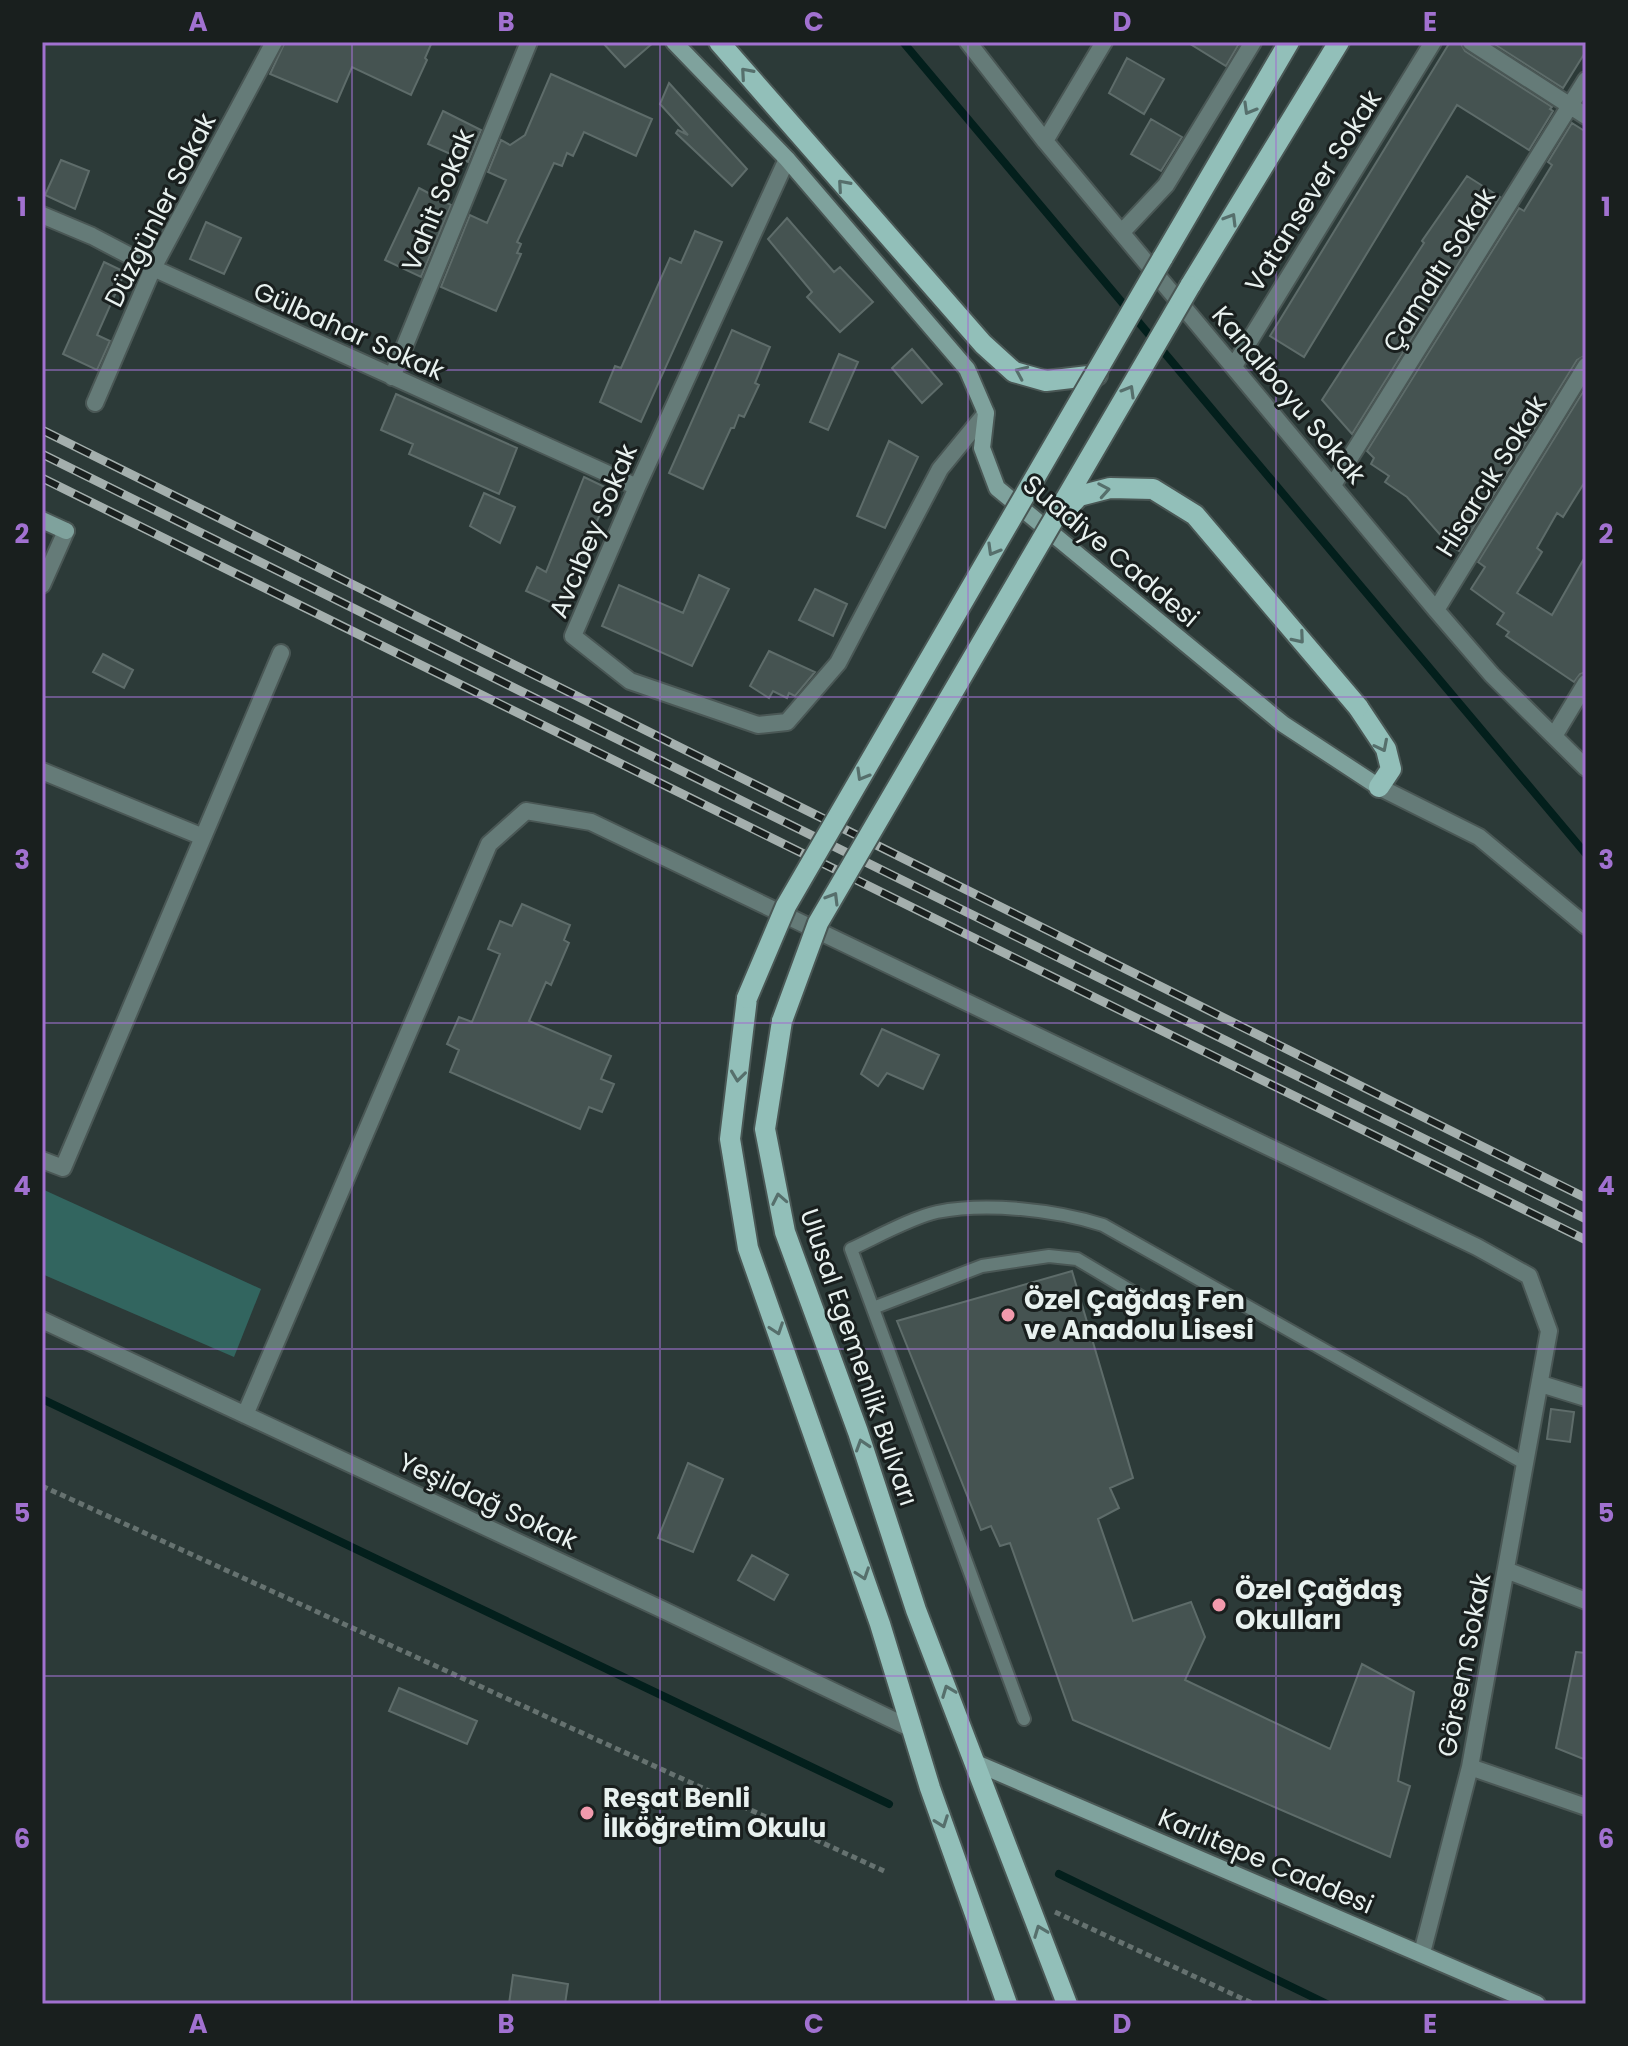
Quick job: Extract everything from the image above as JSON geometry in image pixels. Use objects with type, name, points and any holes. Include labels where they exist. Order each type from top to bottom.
[{"type":"main road","name":"Suadiye Caddesi","points":[[674,42],[787,159],[967,369],[986,413],[982,448],[997,488],[1283,724],[1379,787]]},
{"type":"main road","points":[[719,42],[983,344],[1014,372],[1046,381],[1097,375]]},
{"type":"main road","points":[[1007,2004],[930,1788],[880,1624],[748,1248],[730,1139],[747,998],[786,906],[1289,42]]},
{"type":"main road","points":[[1044,535],[1190,286],[1339,42]]},
{"type":"main road","points":[[1044,535],[1079,496],[1110,488],[1153,489],[1195,515],[1358,707],[1386,749],[1391,769],[1379,787]]},
{"type":"main road","points":[[42,520],[66,531]]},
{"type":"main road","name":"Ulusal Egemenlik Bulvarı","points":[[1044,535],[818,923],[782,1021],[765,1129],[785,1232],[858,1432],[916,1610],[1067,2004]]},
{"type":"main road","name":"Karlıtepe Caddesi","points":[[976,1763],[1537,2004]]},
{"type":"street","name":"Düzgünler Sokak","points":[[95,403],[153,268],[274,42]]},
{"type":"street","name":"Vahit Sokak","points":[[392,377],[529,42]]},
{"type":"street","name":"Kanalboyu Sokak","points":[[968,42],[1045,141],[1436,610],[1492,675],[1586,768]]},
{"type":"street","points":[[1045,141],[1104,42]]},
{"type":"street","points":[[1122,232],[1166,185],[1253,42]]},
{"type":"street","name":"Vatansever Sokak","points":[[1234,366],[1433,42]]},
{"type":"street","points":[[1471,42],[1586,116]]},
{"type":"street","name":"Çamaltı Sokak","points":[[1333,485],[1586,80]]},
{"type":"street","name":"Avcıbey Sokak","points":[[787,159],[637,487],[573,636],[630,681],[758,725],[787,722],[838,663],[940,469],[986,413]]},
{"type":"street","name":"Gülbahar Sokak","points":[[42,215],[637,487]]},
{"type":"street","name":"Hisarcık Sokak","points":[[1436,610],[1586,366]]},
{"type":"street","points":[[42,585],[66,531]]},
{"type":"street","points":[[42,1160],[63,1168],[281,653]]},
{"type":"street","points":[[1554,736],[1586,683]]},
{"type":"street","points":[[42,771],[203,837]]},
{"type":"street","points":[[1379,787],[1479,837],[1586,926]]},
{"type":"street","name":"Görsem Sokak","points":[[245,1415],[489,844],[526,811],[591,822],[1477,1247],[1529,1276],[1549,1331],[1541,1384],[1470,1767],[1422,1953]]},
{"type":"street","name":"Yeşildağ Sokak","points":[[42,1320],[912,1729]]},
{"type":"street","points":[[1541,1384],[1586,1398]]},
{"type":"street","points":[[1506,1570],[1586,1601]]},
{"type":"street","points":[[1470,1767],[1586,1807]]},
{"type":"lane","points":[[1024,1719],[851,1249],[935,1212],[982,1208],[1075,1216],[1103,1225],[1526,1464]]},
{"type":"lane","points":[[873,1308],[982,1266],[1049,1256],[1077,1259],[1151,1303]]},
{"type":"path","points":[[42,1486],[884,1871]]},
{"type":"path","points":[[1028,1900],[1254,2004]]},
{"type":"shaded area","points":[[42,1189],[261,1289],[234,1357],[42,1274]]},
{"type":"building","points":[[285,42],[432,42],[411,95],[352,67],[337,102],[270,74]]},
{"type":"building","points":[[602,42],[654,42],[625,67]]},
{"type":"building","points":[[1187,42],[1240,42],[1226,66]]},
{"type":"building","points":[[1450,42],[1460,42],[1465,51],[1552,107],[1550,109],[1553,111],[1529,150],[1457,105],[1304,357],[1270,336]]},
{"type":"building","points":[[1491,42],[1586,42],[1586,51],[1563,88]]},
{"type":"building","points":[[1127,58],[1164,79],[1144,114],[1109,93]]},
{"type":"building","points":[[551,74],[652,119],[636,156],[584,132],[573,156],[567,153],[562,166],[554,163],[517,242],[521,244],[517,253],[521,254],[496,311],[441,287],[470,215],[487,223],[506,180],[488,172],[501,140],[510,145],[525,135]]},
{"type":"building","points":[[669,83],[747,169],[732,186],[676,133],[678,130],[688,135],[660,104]]},
{"type":"building","points":[[443,111],[481,130],[468,162],[428,144]]},
{"type":"building","points":[[1151,119],[1182,137],[1161,171],[1131,154]]},
{"type":"building","points":[[1572,123],[1586,132],[1586,355],[1577,360],[1459,551],[1450,546],[1407,497],[1385,482],[1389,476],[1371,464],[1374,458],[1367,451],[1519,208],[1524,211],[1552,165],[1548,162]]},
{"type":"building","points":[[61,160],[89,171],[75,209],[45,195]]},
{"type":"building","points":[[1467,176],[1500,197],[1352,434],[1322,400],[1424,243],[1422,241]]},
{"type":"building","points":[[419,188],[451,205],[421,277],[385,260]]},
{"type":"building","points":[[787,218],[834,272],[840,267],[873,302],[840,332],[807,297],[812,292],[768,239]]},
{"type":"building","points":[[206,222],[241,238],[224,274],[190,259]]},
{"type":"building","points":[[695,231],[722,242],[641,422],[600,402],[615,366],[621,368],[670,258],[681,263]]},
{"type":"building","points":[[104,262],[125,272],[97,335],[110,341],[97,370],[63,354]]},
{"type":"building","points":[[732,330],[770,347],[755,383],[759,385],[744,417],[739,415],[734,428],[731,428],[703,489],[669,473]]},
{"type":"building","points":[[912,349],[942,384],[922,403],[892,368]]},
{"type":"building","points":[[839,354],[858,362],[828,430],[810,422]]},
{"type":"building","points":[[1586,387],[1586,480],[1563,517],[1557,513],[1537,548],[1542,552],[1517,593],[1552,615],[1586,555],[1586,672],[1574,682],[1506,636],[1509,632],[1497,624],[1504,613],[1471,589],[1485,567],[1478,562]]},
{"type":"building","points":[[396,394],[517,448],[499,494],[409,454],[413,444],[381,430]]},
{"type":"building","points":[[889,441],[918,457],[885,528],[857,516]]},
{"type":"building","points":[[584,477],[611,490],[559,606],[526,591],[537,567],[546,572]]},
{"type":"building","points":[[484,493],[515,507],[500,543],[470,526]]},
{"type":"building","points":[[699,575],[729,589],[692,666],[602,626],[619,585],[683,613]]},
{"type":"building","points":[[815,589],[847,604],[833,636],[799,620]]},
{"type":"building","points":[[769,651],[815,672],[795,696],[789,693],[787,698],[773,691],[769,698],[750,686]]},
{"type":"building","points":[[103,654],[133,670],[124,688],[93,672]]},
{"type":"building","points":[[522,904],[570,925],[564,940],[569,943],[551,985],[546,982],[529,1021],[611,1056],[601,1079],[614,1084],[602,1112],[589,1107],[580,1129],[450,1072],[459,1050],[447,1044],[459,1017],[472,1022],[500,954],[488,949],[500,921],[512,926]]},
{"type":"building","points":[[882,1029],[939,1055],[923,1089],[887,1073],[878,1086],[861,1074]]},
{"type":"building","name":"Özel Çağdaş Okulları","points":[[1072,1271],[1133,1478],[1110,1488],[1119,1508],[1098,1519],[1133,1621],[1191,1602],[1205,1637],[1185,1680],[1330,1749],[1362,1664],[1414,1692],[1398,1781],[1410,1786],[1390,1857],[1073,1720],[1010,1543],[1000,1546],[991,1526],[981,1530],[897,1321]]},
{"type":"building","points":[[1551,1409],[1574,1412],[1570,1442],[1547,1439]]},
{"type":"building","points":[[688,1463],[723,1479],[693,1552],[658,1538]]},
{"type":"building","points":[[752,1555],[788,1575],[774,1600],[738,1580]]},
{"type":"building","points":[[1576,1652],[1586,1653],[1586,1760],[1556,1748]]},
{"type":"building","points":[[399,1688],[477,1721],[467,1744],[389,1711]]},
{"type":"building","points":[[513,1975],[568,1984],[565,2004],[509,2004]]},
{"type":"waterway","points":[[903,42],[1586,854]]},
{"type":"waterway","points":[[42,1399],[889,1804]]},
{"type":"waterway","points":[[1059,1874],[1327,2004]]},
{"type":"railway","points":[[42,430],[1586,1198]]},
{"type":"railway","points":[[42,454],[1586,1219]]},
{"type":"railway","points":[[42,478],[1586,1240]]},
{"type":"place","name":"Özel Çağdaş Fen ve Anadolu Lisesi","points":[[1008,1315]]},
{"type":"place","name":"Özel Çağdaş Okulları","points":[[1219,1605]]},
{"type":"place","name":"Reşat Benli İlköğretim Okulu","points":[[587,1813]]}]
